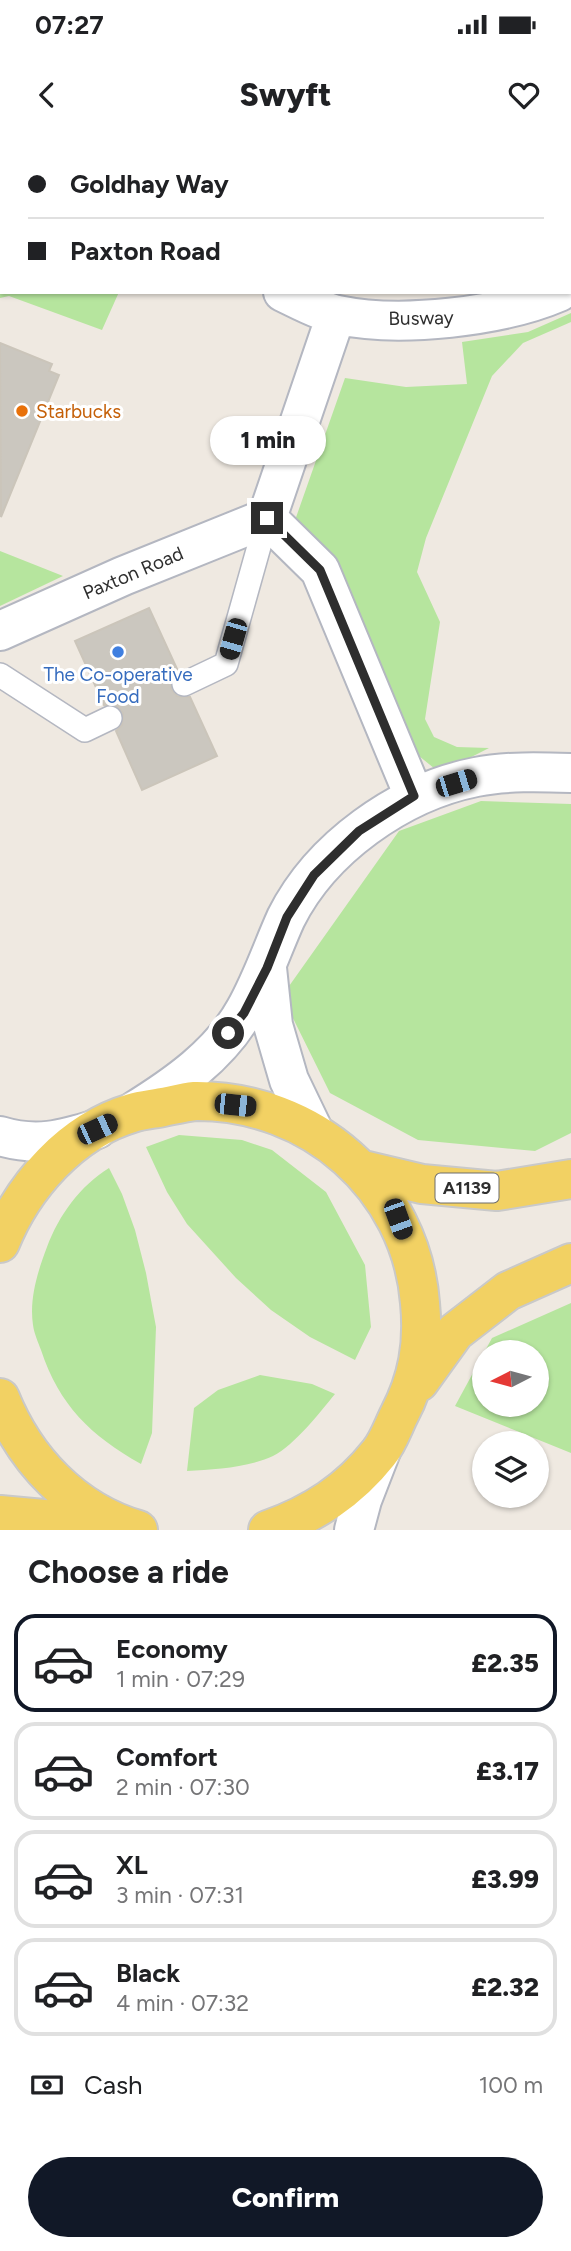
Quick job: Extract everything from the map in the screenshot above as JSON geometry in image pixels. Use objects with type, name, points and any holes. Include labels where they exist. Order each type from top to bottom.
[{"type":"main road","points":[[0,1242],[9,1221],[32,1185],[61,1154],[114,1121],[193,1101],[257,1108],[314,1132],[363,1170],[398,1219],[418,1274],[423,1333],[412,1391]]},
{"type":"main road","name":"A1139","points":[[363,1170],[422,1184],[497,1191],[571,1179]]},
{"type":"main road","points":[[268,1530],[300,1519],[344,1490],[381,1451],[412,1391],[455,1332],[508,1292],[571,1263]]},
{"type":"main road","points":[[0,1398],[11,1426],[40,1468],[79,1503],[132,1528]]},
{"type":"main road","points":[[0,1515],[132,1528]]},
{"type":"street","name":"Busway","points":[[288,294],[336,315],[392,320],[545,294]]},
{"type":"street","points":[[336,315],[267,518],[320,570],[414,796]]},
{"type":"street","name":"Paxton Road","points":[[0,631],[123,576],[267,518]]},
{"type":"street","points":[[0,1136],[20,1142],[59,1141],[114,1121],[174,1087],[212,1053],[244,1013],[267,968],[287,917],[314,875],[359,831],[414,796],[476,777],[539,772],[571,773]]},
{"type":"street","points":[[267,968],[273,1026],[289,1080],[314,1132]]},
{"type":"street","points":[[355,1530],[362,1500],[381,1451]]},
{"type":"lane","points":[[184,684],[226,664],[267,518]]},
{"type":"lane","points":[[0,676],[85,730],[110,718]]},
{"type":"green space","points":[[0,294],[118,294],[102,330],[9,296],[0,298]]},
{"type":"green space","points":[[571,313],[571,322],[523,343],[492,376],[426,538],[417,572],[440,622],[425,719],[434,737],[457,747],[489,748],[440,773],[403,743],[293,526],[345,378],[406,387],[467,384],[462,342],[528,332]]},
{"type":"green space","points":[[0,551],[63,576],[0,606]]},
{"type":"green space","points":[[481,801],[571,804],[571,1133],[535,1151],[418,1140],[330,1093],[282,996],[399,831]]},
{"type":"green space","points":[[179,1135],[242,1140],[272,1150],[326,1192],[365,1265],[371,1327],[355,1360],[310,1337],[271,1310],[236,1278],[187,1224],[167,1192],[146,1147]]},
{"type":"green space","points":[[109,1168],[135,1230],[156,1327],[152,1433],[141,1464],[92,1430],[67,1403],[48,1370],[33,1325],[35,1285],[52,1235],[80,1192]]},
{"type":"green space","points":[[571,1303],[571,1453],[549,1444],[549,1431],[517,1431],[485,1418],[550,1418],[550,1340],[491,1340]]},
{"type":"green space","points":[[260,1375],[312,1384],[335,1394],[298,1436],[273,1456],[220,1469],[187,1471],[194,1408],[218,1390]]},
{"type":"green space","points":[[472,1375],[472,1413],[455,1406]]},
{"type":"building","name":"Starbucks","points":[[0,343],[52,364],[49,371],[59,375],[1,517]]},
{"type":"building","points":[[149,608],[178,671],[172,677],[171,689],[177,696],[190,697],[217,756],[142,790],[116,731],[122,725],[123,713],[117,706],[104,705],[75,641]]},
{"type":"place","name":"Starbucks","points":[[22,411]]},
{"type":"place","name":"The Co-operative Food","points":[[118,652]]},
{"type":"route","points":[[228,1033],[244,1013],[267,968],[287,917],[314,875],[359,831],[414,796],[320,570],[267,518]]}]
